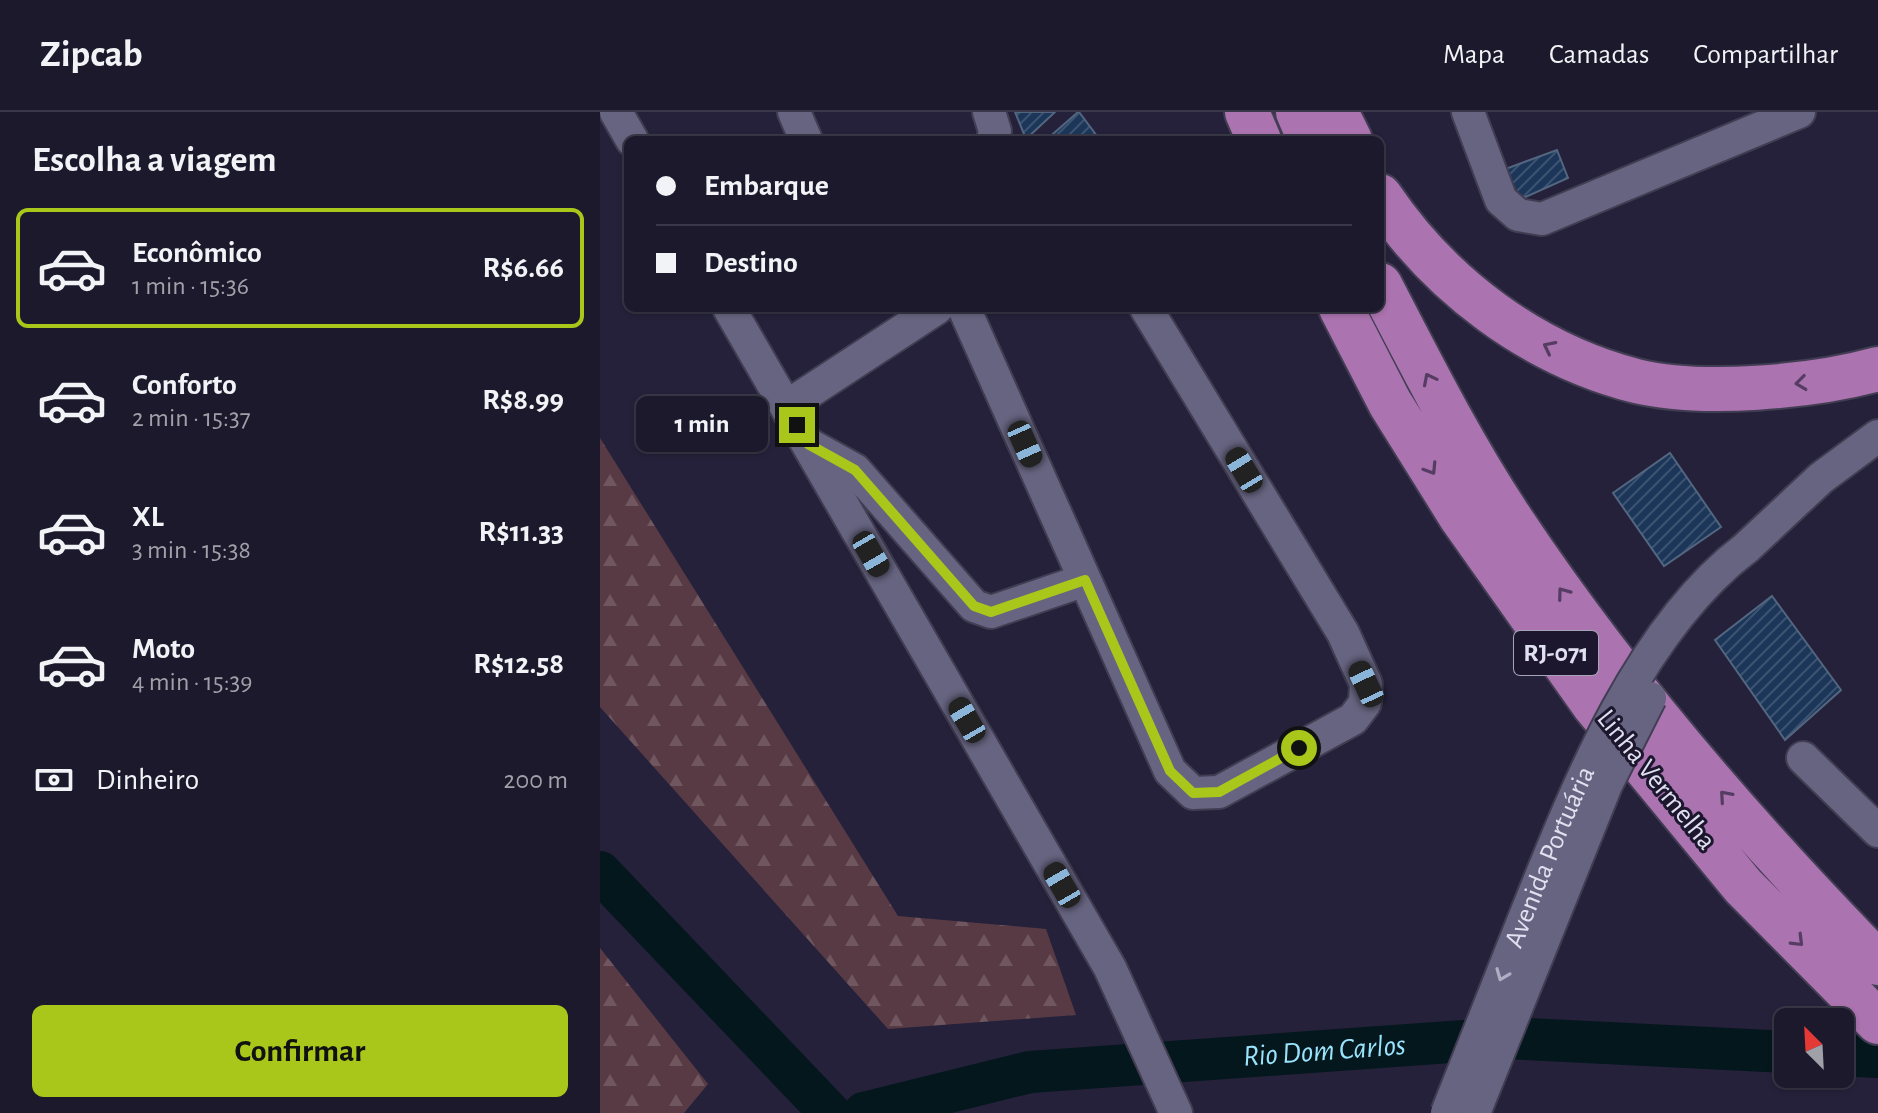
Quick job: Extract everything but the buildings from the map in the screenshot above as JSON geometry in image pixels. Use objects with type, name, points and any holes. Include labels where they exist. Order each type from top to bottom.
[{"type":"highway","points":[[1247,112],[1257,136]]},
{"type":"highway","points":[[1298,112],[1308,136]]},
{"type":"highway","points":[[1336,112],[1348,136]]},
{"type":"highway","points":[[1384,201],[1430,259],[1481,305],[1546,346],[1610,373],[1671,385],[1755,388],[1817,381],[1878,369]]},
{"type":"highway","name":"Linha Vermelha","points":[[1384,293],[1457,432],[1510,519],[1625,679],[1776,855],[1878,963]]},
{"type":"highway","name":"Linha Vermelha","points":[[1343,312],[1398,415],[1461,517],[1594,705],[1743,886],[1878,1022]]},
{"type":"street","points":[[616,112],[630,136]]},
{"type":"street","points":[[794,112],[804,136]]},
{"type":"street","points":[[989,112],[994,136]]},
{"type":"street","points":[[1468,112],[1501,200],[1518,215],[1542,219],[1799,112]]},
{"type":"street","points":[[731,312],[1110,968],[1173,1106]]},
{"type":"street","points":[[786,407],[931,312]]},
{"type":"street","points":[[966,312],[1170,771],[1193,793],[1219,792],[1353,719],[1365,703],[1366,684],[1343,633],[1148,312]]},
{"type":"street","name":"Avenida Portuária","points":[[1447,1113],[1574,796],[1636,679],[1675,621],[1717,570],[1746,548],[1821,478],[1878,436]]},
{"type":"street","points":[[808,444],[855,470],[974,606],[991,612],[1085,580]]},
{"type":"street","name":"Avenida Portuária","points":[[1474,1113],[1581,844],[1620,755],[1663,674],[1746,548]]},
{"type":"street","points":[[1803,758],[1878,831]]},
{"type":"green space","points":[[600,438],[898,916],[1046,929],[1076,1015],[888,1029],[600,707]]},
{"type":"green space","points":[[600,948],[708,1084],[684,1113],[600,1113]]},
{"type":"waterway","name":"Rio Dom Carlos","points":[[600,872],[830,1113]]},
{"type":"waterway","name":"Rio Dom Carlos","points":[[864,1113],[1030,1072],[1506,1038],[1774,1051]]},
{"type":"waterway","name":"Rio Dom Carlos","points":[[1854,1056],[1878,1057]]},
{"type":"route","points":[[797,425],[808,444],[855,470],[974,606],[991,612],[1085,580],[1170,771],[1193,793],[1219,792],[1299,748]]}]
